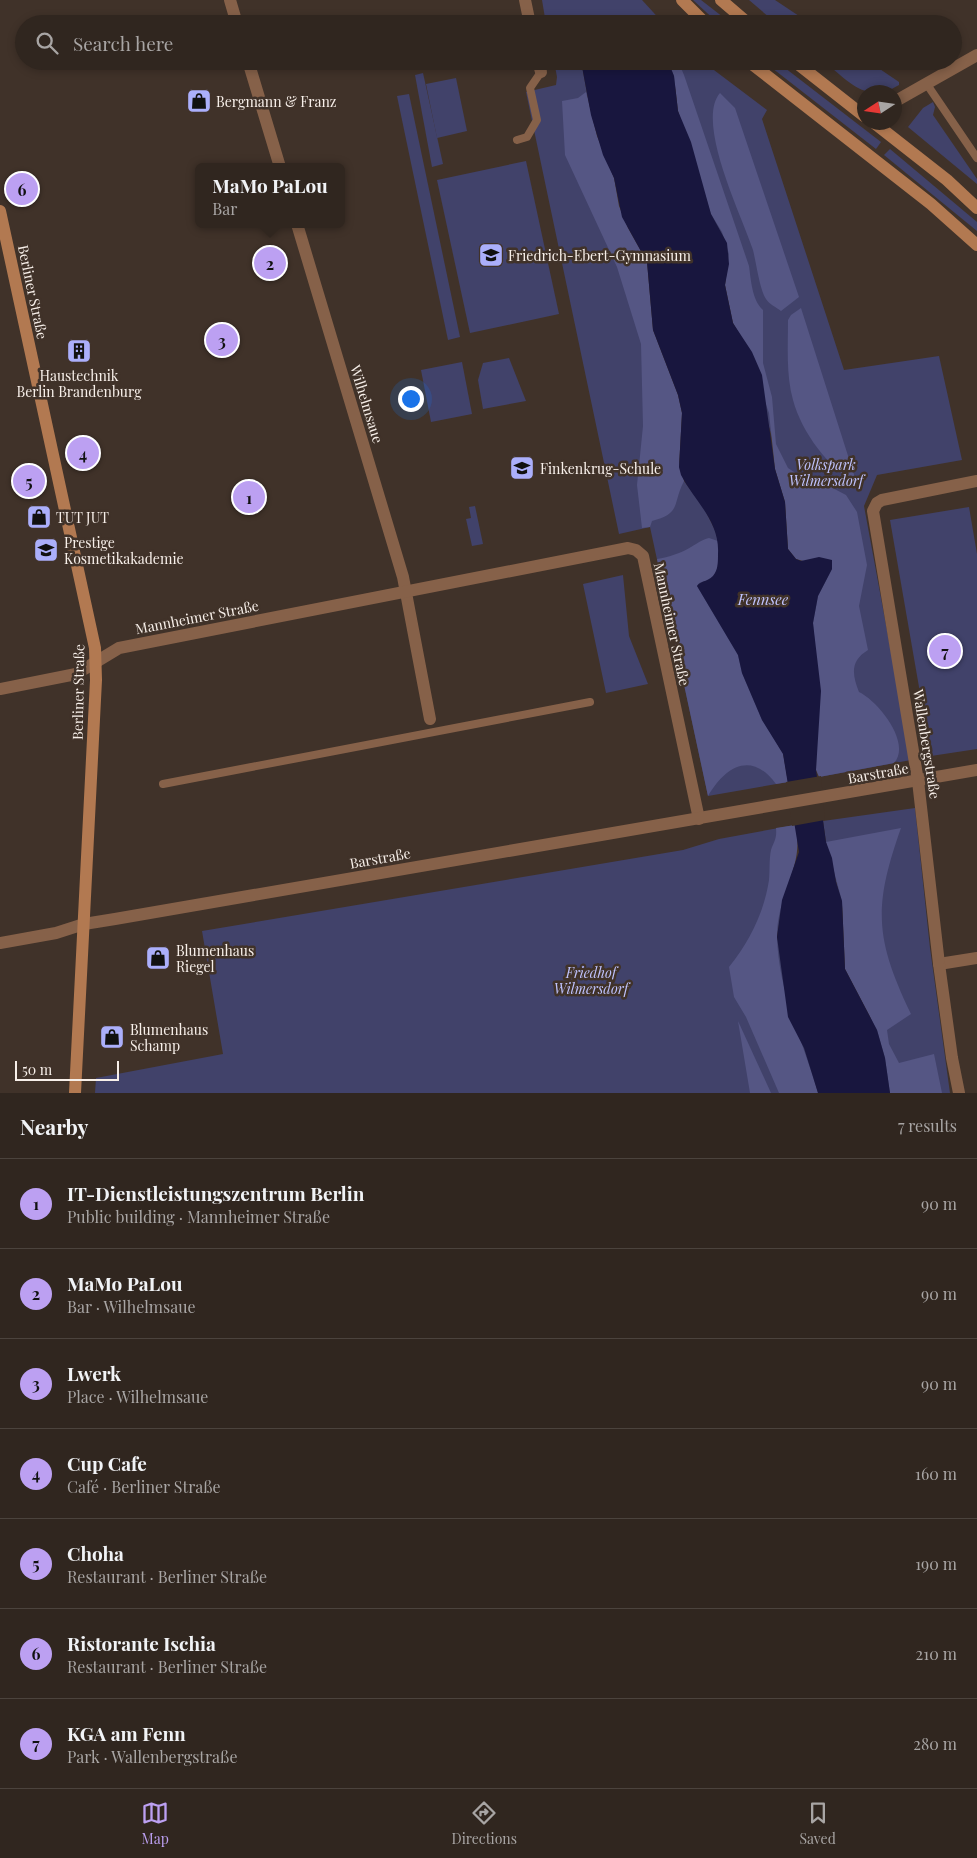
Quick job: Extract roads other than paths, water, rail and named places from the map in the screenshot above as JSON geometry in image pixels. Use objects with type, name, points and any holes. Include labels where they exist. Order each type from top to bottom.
[{"type":"street","points":[[230,0],[234,15]]},
{"type":"street","points":[[525,0],[528,15]]},
{"type":"street","points":[[682,0],[697,15]]},
{"type":"street","points":[[721,0],[738,15]]},
{"type":"street","points":[[962,63],[977,55]]},
{"type":"street","points":[[251,70],[279,163]]},
{"type":"street","points":[[760,70],[931,204],[977,245]]},
{"type":"street","points":[[806,70],[857,109]]},
{"type":"street","points":[[902,97],[950,70]]},
{"type":"street","points":[[884,130],[940,174],[977,208]]},
{"type":"street","name":"Berliner Straße","points":[[0,211],[92,629],[95,662],[75,1093]]},
{"type":"street","name":"Wilhelmsaue","points":[[298,228],[406,592]]},
{"type":"street","name":"Wallenbergstraße","points":[[959,1093],[952,1058],[939,964],[918,781],[873,511],[877,503],[882,500],[977,481]]},
{"type":"street","name":"Mannheimer Straße","points":[[0,689],[71,676],[119,648],[628,548],[636,550],[643,556],[699,819]]},
{"type":"street","points":[[406,592],[430,719]]},
{"type":"street","name":"Barstraße","points":[[0,943],[56,933],[84,924],[977,770]]},
{"type":"street","points":[[939,964],[977,958]]},
{"type":"lane","points":[[517,140],[527,137],[537,120],[530,88],[539,70]]},
{"type":"lane","points":[[926,83],[977,158]]},
{"type":"lane","points":[[163,784],[433,734],[590,702]]},
{"type":"lane","points":[[430,719],[433,734]]},
{"type":"water","name":"Fennsee","points":[[583,70],[672,70],[678,111],[691,142],[711,214],[727,243],[729,264],[725,285],[733,323],[752,352],[762,375],[775,469],[785,502],[788,549],[796,559],[801,561],[819,557],[832,560],[832,569],[818,596],[813,623],[821,691],[816,770],[826,842],[832,858],[836,882],[842,901],[845,969],[877,1030],[885,1058],[890,1093],[818,1093],[804,1048],[788,1017],[777,937],[782,900],[799,852],[783,754],[762,720],[742,673],[738,655],[697,586],[711,578],[716,571],[718,542],[706,512],[681,475],[679,467],[682,413],[678,395],[653,330],[647,262],[622,217],[614,178],[603,155],[591,115]]},
{"type":"place","name":"Bergmann & Franz","points":[[199,101]]},
{"type":"place","name":"Ristorante Ischia","points":[[22,189]]},
{"type":"place","name":"Friedrich-Ebert-Gymnasium","points":[[491,255]]},
{"type":"place","name":"MaMo PaLou","points":[[270,263]]},
{"type":"place","name":"Lwerk","points":[[222,340]]},
{"type":"place","name":"Haustechnik Berlin Brandenburg","points":[[79,351]]},
{"type":"place","name":"Cup Cafe","points":[[83,453]]},
{"type":"place","name":"Finkenkrug-Schule","points":[[522,468]]},
{"type":"place","name":"Choha","points":[[29,481]]},
{"type":"place","name":"IT-Dienstleistungszentrum Berlin","points":[[249,497]]},
{"type":"place","name":"TUT JUT","points":[[39,517]]},
{"type":"place","name":"Prestige Kosmetikakademie","points":[[46,550]]},
{"type":"place","name":"KGA am Fenn","points":[[945,651]]},
{"type":"place","name":"Blumenhaus Riegel","points":[[158,958]]},
{"type":"place","name":"Blumenhaus Schamp","points":[[112,1037]]},
{"type":"park label","name":"Volkspark Wilmersdorf","points":[[826,472]]},
{"type":"park label","name":"Friedhof Wilmersdorf","points":[[591,980]]}]
